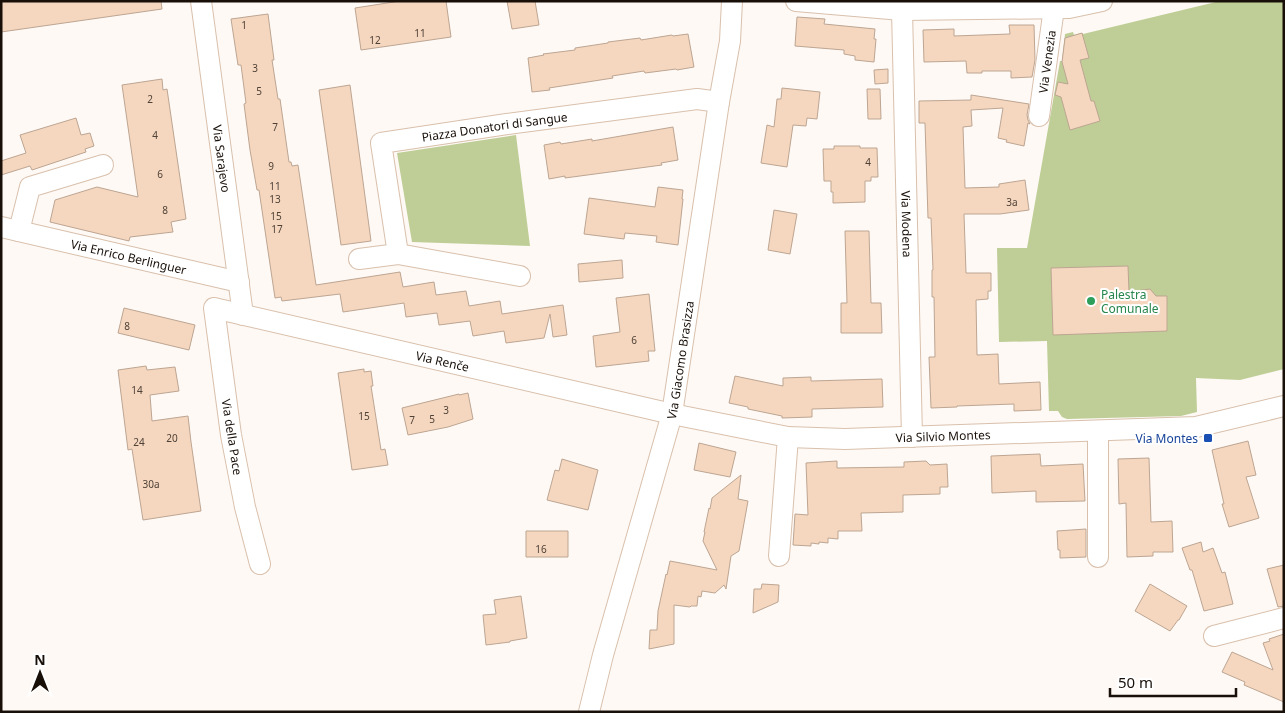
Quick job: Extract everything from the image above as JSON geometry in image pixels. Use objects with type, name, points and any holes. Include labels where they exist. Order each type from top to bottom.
[{"type":"street","name":"Via Sarajevo","points":[[201,1],[244,315]]},
{"type":"street","name":"Via Giacomo Brasizza","points":[[589,712],[603,655],[672,414],[730,41],[732,1]]},
{"type":"street","points":[[796,1],[902,10],[1065,6],[1102,1]]},
{"type":"street","name":"Via Venezia","points":[[1039,116],[1065,6]]},
{"type":"street","name":"Via Modena","points":[[902,10],[912,436]]},
{"type":"street","name":"Piazza Donatori di Sangue","points":[[398,254],[381,143],[697,98],[719,102]]},
{"type":"street","name":"Via Enrico Berlinguer","points":[[103,165],[30,187],[10,229],[239,282]]},
{"type":"street","points":[[359,259],[398,254],[520,276]]},
{"type":"street","name":"Via Renče","points":[[214,308],[672,414]]},
{"type":"street","name":"Via della Pace","points":[[214,308],[230,435],[245,507],[260,564]]},
{"type":"street","name":"Via Silvio Montes","points":[[672,414],[788,437],[845,439],[1196,427],[1284,406]]},
{"type":"street","points":[[1098,431],[1098,557]]},
{"type":"street","points":[[780,556],[788,437]]},
{"type":"street","points":[[1214,636],[1284,618]]},
{"type":"green space","points":[[1220,1],[1284,1],[1284,369],[1240,380],[1196,378],[1197,412],[1181,416],[1067,419],[1062,417],[1058,411],[1049,411],[1047,341],[999,342],[997,248],[1027,248],[1060,61],[1062,61],[1065,34],[1073,32],[1074,35],[1083,34]]},
{"type":"green space","points":[[516,135],[530,246],[412,242],[397,153]]},
{"type":"building","points":[[1,1],[161,1],[162,9],[1,32]]},
{"type":"building","points":[[400,1],[446,1],[451,37],[361,50],[355,8]]},
{"type":"building","points":[[507,1],[535,1],[539,25],[512,29]]},
{"type":"building","points":[[268,14],[274,60],[272,60],[289,162],[291,162],[292,166],[298,165],[316,285],[400,272],[403,287],[434,282],[436,295],[466,291],[469,306],[500,301],[502,314],[563,305],[567,335],[553,337],[550,314],[544,338],[506,343],[504,331],[473,336],[470,321],[439,325],[437,313],[406,317],[404,303],[343,312],[340,294],[282,301],[281,297],[275,298],[259,190],[257,190],[250,150],[241,65],[238,65],[231,19]]},
{"type":"building","points":[[797,17],[825,19],[824,24],[875,29],[874,62],[855,60],[855,56],[844,54],[844,50],[795,46]]},
{"type":"building","points":[[1009,25],[1034,25],[1035,60],[1032,77],[1011,78],[1011,71],[967,73],[966,61],[924,62],[923,30],[954,29],[954,36],[1010,34]]},
{"type":"building","points":[[1082,33],[1089,58],[1080,60],[1091,101],[1094,101],[1100,121],[1070,130],[1061,97],[1055,95],[1058,82],[1068,84],[1062,62],[1065,38]]},
{"type":"building","points":[[688,34],[694,67],[645,73],[644,71],[532,92],[528,58],[608,42]]},
{"type":"building","points":[[888,69],[888,83],[875,84],[874,70]]},
{"type":"building","points":[[162,79],[163,90],[167,89],[186,219],[171,222],[173,232],[130,237],[129,241],[50,222],[55,200],[97,187],[138,197],[122,85]]},
{"type":"building","points":[[350,85],[371,241],[341,245],[319,90]]},
{"type":"building","points":[[782,88],[820,92],[817,119],[807,118],[806,126],[793,125],[787,167],[761,163],[767,125],[774,127],[777,99],[781,99]]},
{"type":"building","points":[[867,89],[880,89],[881,119],[868,119]]},
{"type":"building","points":[[971,95],[1029,104],[1027,115],[1030,124],[1028,123],[1024,146],[998,138],[1003,108],[971,110],[972,126],[963,127],[965,188],[999,187],[999,184],[1025,180],[1029,210],[1000,214],[964,214],[966,273],[991,273],[991,291],[988,291],[988,299],[976,300],[977,355],[998,354],[999,384],[1040,382],[1041,410],[1014,411],[1014,404],[931,408],[929,357],[935,357],[931,218],[928,218],[925,123],[919,123],[919,101],[971,100]]},
{"type":"building","points":[[76,118],[81,135],[90,133],[94,146],[85,149],[86,152],[32,170],[30,166],[1,175],[1,161],[26,153],[20,135]]},
{"type":"building","points":[[673,127],[678,160],[661,163],[662,165],[549,179],[544,145],[592,139],[592,141]]},
{"type":"building","points":[[834,146],[877,148],[878,177],[871,177],[871,181],[865,181],[865,202],[833,203],[831,181],[824,181],[823,149],[834,149]]},
{"type":"building","points":[[658,187],[683,190],[678,245],[656,242],[657,236],[625,233],[624,239],[584,234],[589,198],[655,207]]},
{"type":"building","points":[[774,210],[797,214],[790,254],[768,250]]},
{"type":"building","points":[[845,231],[869,231],[871,303],[881,303],[882,333],[841,333],[841,303],[847,303]]},
{"type":"building","points":[[622,260],[623,278],[579,282],[578,264]]},
{"type":"building","points":[[1128,266],[1129,292],[1150,289],[1156,296],[1167,296],[1167,331],[1053,335],[1051,268]]},
{"type":"building","points":[[649,294],[655,351],[648,351],[649,361],[596,367],[593,336],[620,332],[616,298]]},
{"type":"building","points":[[124,308],[195,325],[189,350],[118,333]]},
{"type":"building","points":[[146,366],[147,370],[175,367],[179,391],[150,395],[152,421],[188,416],[201,511],[143,520],[132,449],[128,450],[118,370]]},
{"type":"building","points":[[364,369],[364,372],[371,371],[373,386],[371,386],[381,450],[385,449],[388,465],[352,470],[338,373]]},
{"type":"building","points":[[735,376],[783,386],[783,378],[811,377],[811,381],[882,379],[883,407],[812,409],[812,417],[782,418],[782,416],[729,403]]},
{"type":"building","points":[[468,393],[473,419],[448,427],[408,435],[402,408]]},
{"type":"building","points":[[1248,441],[1256,475],[1246,477],[1259,518],[1229,527],[1222,504],[1224,504],[1212,450]]},
{"type":"building","points":[[699,443],[736,452],[730,477],[694,470]]},
{"type":"building","points":[[1040,454],[1041,466],[1083,464],[1085,501],[1036,502],[1036,491],[992,493],[991,456]]},
{"type":"building","points":[[1149,458],[1151,522],[1172,521],[1173,552],[1153,552],[1153,556],[1127,557],[1126,503],[1119,504],[1118,459]]},
{"type":"building","points":[[562,459],[598,470],[588,510],[547,500],[555,470],[559,471]]},
{"type":"building","points":[[837,461],[837,468],[904,467],[904,462],[926,461],[930,465],[947,464],[948,487],[940,487],[940,494],[903,495],[903,512],[861,513],[862,531],[838,531],[838,539],[828,538],[828,543],[811,543],[811,546],[793,545],[795,514],[808,515],[806,463]]},
{"type":"building","points":[[741,475],[738,499],[748,501],[739,551],[731,556],[726,589],[724,585],[715,593],[702,591],[701,597],[698,596],[697,606],[674,605],[674,644],[649,649],[650,630],[657,630],[658,611],[670,561],[717,570],[703,541],[709,508],[712,498]]},
{"type":"building","points":[[1086,529],[1086,557],[1060,558],[1057,531]]},
{"type":"building","points":[[526,531],[568,531],[568,557],[526,557]]},
{"type":"building","points":[[1201,542],[1203,552],[1213,548],[1222,573],[1225,572],[1233,604],[1204,611],[1192,570],[1190,570],[1182,548]]},
{"type":"building","points":[[1284,565],[1284,606],[1278,607],[1267,569]]},
{"type":"building","points":[[762,584],[779,585],[778,602],[753,613],[754,589],[761,589]]},
{"type":"building","points":[[1150,584],[1187,606],[1170,631],[1135,611]]},
{"type":"building","points":[[521,596],[527,638],[486,645],[483,615],[496,614],[494,600]]},
{"type":"building","points":[[1284,634],[1284,702],[1244,685],[1245,682],[1222,672],[1232,652],[1273,670],[1263,643]]},
{"type":"place","name":"Palestra Comunale","points":[[1091,301]]},
{"type":"place","name":"Via Montes","points":[[1208,438]]}]
